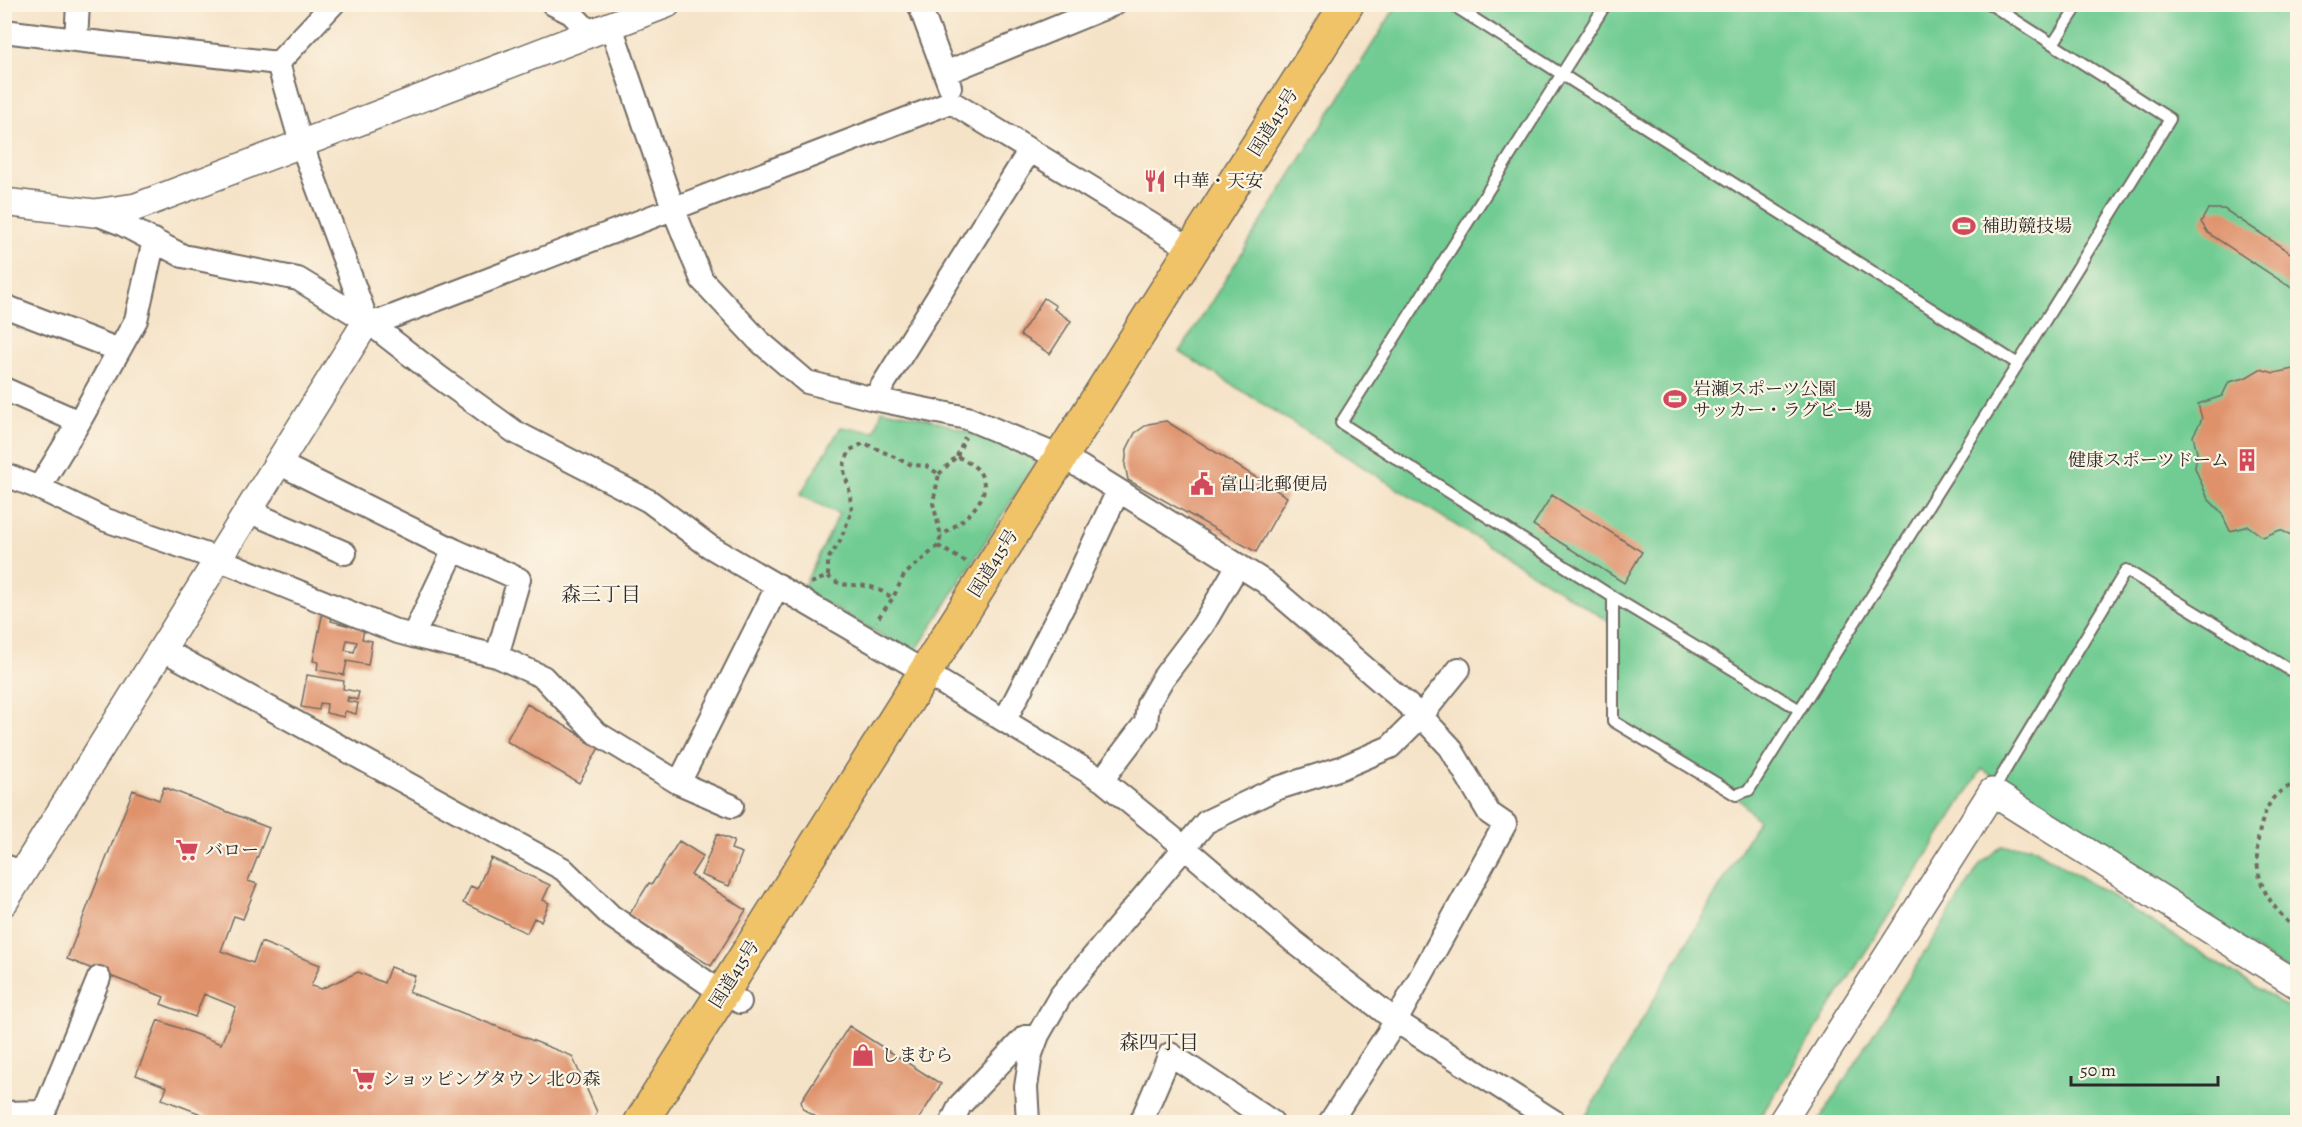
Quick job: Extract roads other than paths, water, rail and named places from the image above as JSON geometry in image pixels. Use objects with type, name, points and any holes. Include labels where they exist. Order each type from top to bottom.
[{"type":"highway","name":"国道415号","points":[[1070,462],[1193,250],[1347,4]]},
{"type":"highway","name":"国道415号","points":[[641,1122],[731,997],[1070,462],[1209,259],[1371,4]]},
{"type":"highway","name":"国道415号","points":[[666,1122],[731,997]]},
{"type":"street","points":[[76,40],[78,4]]},
{"type":"street","points":[[278,63],[333,4]]},
{"type":"street","points":[[553,4],[601,30],[702,280],[758,340],[807,382],[874,399],[967,418],[1070,462],[1265,582],[1421,716],[1450,747],[1489,813],[1505,824],[1396,1021],[1330,1122]]},
{"type":"street","points":[[94,213],[135,207],[667,4]]},
{"type":"street","points":[[919,4],[956,105]]},
{"type":"street","points":[[945,74],[1114,4]]},
{"type":"street","points":[[4,31],[278,63]]},
{"type":"street","points":[[278,63],[301,143],[367,321]]},
{"type":"street","points":[[367,321],[381,321],[948,103],[956,105],[1193,250]]},
{"type":"street","points":[[874,399],[1030,150]]},
{"type":"street","points":[[4,202],[94,213],[120,223],[183,256],[298,279],[367,321],[515,432],[649,501],[710,546],[934,677],[1102,780],[1293,941],[1396,1021],[1556,1122]]},
{"type":"street","points":[[39,488],[136,320],[154,240]]},
{"type":"street","points":[[4,306],[119,350]]},
{"type":"street","points":[[4,902],[14,869],[162,649],[367,321]]},
{"type":"street","points":[[4,389],[79,422]]},
{"type":"street","points":[[278,463],[454,550],[519,579],[497,656]]},
{"type":"street","points":[[4,474],[106,520],[218,559],[399,632],[497,656],[543,677],[595,732],[678,783],[732,806]]},
{"type":"street","points":[[1005,720],[1074,585],[1118,490]]},
{"type":"street","points":[[248,511],[345,553]]},
{"type":"street","points":[[413,636],[454,550]]},
{"type":"street","points":[[1102,780],[1146,722],[1148,704],[1163,678],[1203,626],[1238,565]]},
{"type":"street","points":[[678,783],[778,585]]},
{"type":"street","points":[[162,649],[563,869],[611,916],[731,997]]},
{"type":"street","points":[[1028,1122],[1026,1087],[1031,1054],[1038,1035],[1061,995],[1206,822],[1275,789],[1341,768],[1390,747],[1421,716],[1459,669]]},
{"type":"street","points":[[1782,1122],[1992,792],[2298,985]]},
{"type":"street","points":[[4,1113],[44,1112],[99,978]]},
{"type":"street","points":[[952,1122],[960,1105],[1025,1037],[1038,1035]]},
{"type":"street","points":[[1141,1122],[1170,1054],[1272,1122]]},
{"type":"lane","points":[[1451,4],[2018,364]]},
{"type":"lane","points":[[1606,4],[1341,423],[1613,597],[1800,710]]},
{"type":"lane","points":[[1613,597],[1613,721],[1727,791],[1736,795],[1749,790],[2170,119],[1990,4]]},
{"type":"lane","points":[[2053,44],[2079,4]]},
{"type":"lane","points":[[1992,792],[2126,570],[2298,675]]},
{"type":"place","name":"中華・天安","points":[[1155,181]]},
{"type":"place","name":"補助競技場","points":[[1964,226]]},
{"type":"place","name":"岩瀬スポーツ公園 サッカー・ラグビー場","points":[[1675,399]]},
{"type":"place","name":"健康スポーツドーム","points":[[2247,460]]},
{"type":"place","name":"富山北郵便局","points":[[1202,484]]},
{"type":"place","name":"バロー","points":[[187,850]]},
{"type":"place","name":"しまむら","points":[[863,1055]]},
{"type":"place","name":"ショッピングタウン 北の森","points":[[364,1079]]},
{"type":"district","name":"森三丁目","points":[[601,594]]},
{"type":"district","name":"森四丁目","points":[[1159,1042]]}]
